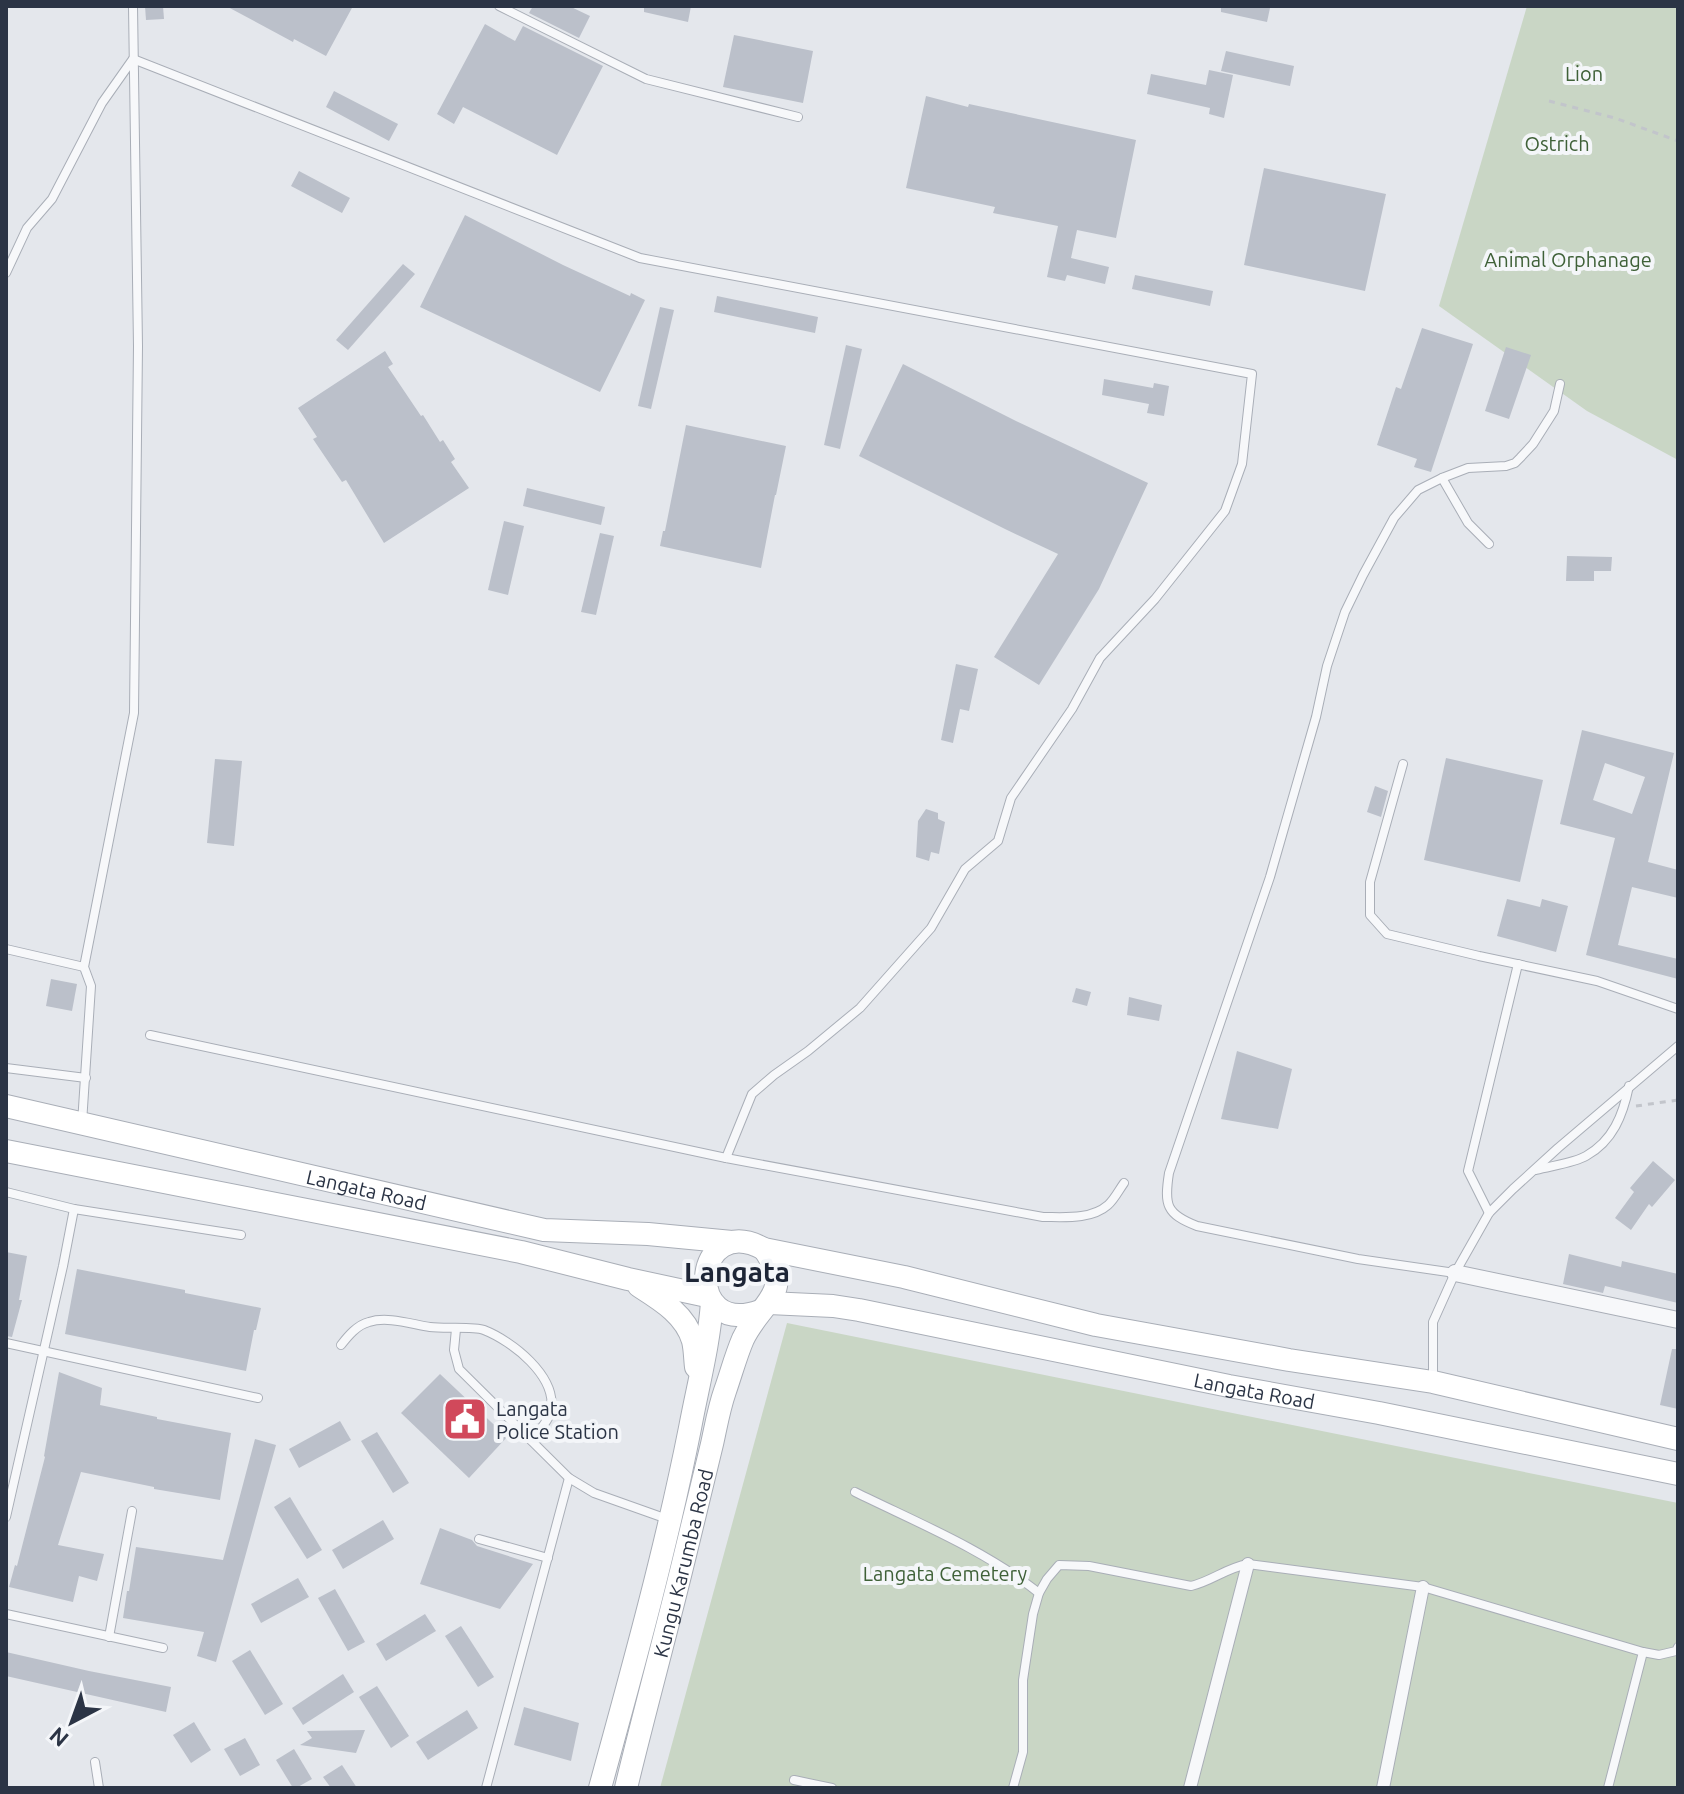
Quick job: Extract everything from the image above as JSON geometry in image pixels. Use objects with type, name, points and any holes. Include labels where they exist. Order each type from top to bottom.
[{"type":"main road","name":"Langata Road","points":[[6,1106],[544,1230],[648,1234],[732,1242]]},
{"type":"main road","name":"Langata Road","points":[[6,1151],[521,1252],[710,1299]]},
{"type":"main road","points":[[600,1788],[655,1589],[707,1353],[710,1299],[704,1282],[706,1270],[711,1257],[720,1247],[732,1242],[747,1241],[764,1249],[773,1261],[777,1283],[775,1293],[764,1307],[747,1316],[734,1315],[710,1299]]},
{"type":"main road","name":"Langata Road","points":[[764,1249],[904,1277],[1096,1325],[1433,1382],[1678,1439]]},
{"type":"main road","points":[[628,1279],[662,1300],[680,1316],[693,1339],[698,1383]]},
{"type":"main road","name":"Langata Road","points":[[764,1307],[833,1306],[1678,1474]]},
{"type":"main road","name":"Kungu Karumba Road","points":[[626,1788],[721,1404],[744,1338],[764,1307]]},
{"type":"street","points":[[1455,1273],[1678,1320]]},
{"type":"street","points":[[1190,1788],[1248,1564]]},
{"type":"street","points":[[1383,1788],[1423,1587]]},
{"type":"lane","points":[[82,1124],[91,986],[84,967],[134,713],[138,346],[133,6]]},
{"type":"lane","points":[[499,6],[646,79],[798,117]]},
{"type":"lane","points":[[6,273],[27,228],[52,199],[102,103],[133,59]]},
{"type":"lane","points":[[133,59],[640,258],[1252,374],[1242,464],[1225,511],[1155,599],[1100,658],[1072,709],[1011,798],[998,841],[965,869],[931,928],[860,1008],[752,1094],[726,1158]]},
{"type":"lane","points":[[1455,1273],[1358,1259],[1197,1226],[1176,1215],[1167,1204],[1165,1194],[1169,1173],[1270,877],[1316,717],[1327,666],[1345,612],[1363,575],[1394,518],[1418,490],[1468,468],[1515,463],[1533,444],[1554,411],[1560,384]]},
{"type":"lane","points":[[1442,478],[1468,523],[1489,544]]},
{"type":"lane","points":[[1403,764],[1370,882],[1370,915],[1387,934],[1597,981],[1678,1009]]},
{"type":"lane","points":[[6,949],[84,967]]},
{"type":"lane","points":[[1489,1213],[1468,1171],[1518,964]]},
{"type":"lane","points":[[150,1035],[726,1158],[1043,1217],[1073,1217],[1096,1212],[1109,1205],[1124,1183]]},
{"type":"lane","points":[[1433,1382],[1433,1322],[1455,1273],[1489,1213],[1629,1086],[1678,1046]]},
{"type":"lane","points":[[6,1068],[86,1078]]},
{"type":"lane","points":[[1535,1170],[1585,1157],[1611,1135],[1624,1108],[1629,1086]]},
{"type":"lane","points":[[6,1192],[74,1209],[241,1235]]},
{"type":"lane","points":[[6,1517],[10,1479],[43,1351],[74,1209]]},
{"type":"lane","points":[[341,1345],[351,1332],[371,1321],[482,1329],[513,1345],[540,1371],[549,1389],[551,1412],[532,1441]]},
{"type":"lane","points":[[456,1329],[454,1350],[459,1369],[569,1478],[594,1493],[671,1520]]},
{"type":"lane","points":[[6,1343],[258,1398]]},
{"type":"lane","points":[[486,1788],[569,1478]]},
{"type":"lane","points":[[855,1492],[979,1552],[1039,1593]]},
{"type":"lane","points":[[109,1637],[132,1511]]},
{"type":"lane","points":[[479,1539],[548,1558]]},
{"type":"lane","points":[[1013,1788],[1023,1752],[1023,1680],[1033,1614],[1039,1593],[1059,1565],[1089,1566],[1191,1586],[1205,1583],[1232,1567],[1248,1564],[1423,1587],[1643,1652],[1659,1655],[1676,1651],[1678,1647]]},
{"type":"lane","points":[[6,1614],[163,1648]]},
{"type":"lane","points":[[1608,1788],[1643,1652]]},
{"type":"lane","points":[[95,1762],[99,1788]]},
{"type":"lane","points":[[794,1780],[832,1788]]},
{"type":"path","points":[[1549,101],[1615,118],[1678,141]]},
{"type":"path","points":[[1624,1108],[1678,1100]]},
{"type":"green space","name":"Animal Orphanage","points":[[1527,6],[1678,6],[1678,460],[1587,411],[1439,306]]},
{"type":"green space","name":"Langata Cemetery","points":[[787,1323],[1678,1503],[1678,1788],[660,1788]]},
{"type":"building","points":[[145,6],[163,6],[164,19],[146,20]]},
{"type":"building","points":[[226,6],[353,6],[326,56]]},
{"type":"building","points":[[533,6],[569,6],[590,16],[579,38],[529,13]]},
{"type":"building","points":[[644,6],[691,6],[688,22],[644,12]]},
{"type":"building","points":[[1221,6],[1270,8],[1267,22],[1221,12]]},
{"type":"building","points":[[485,24],[515,41],[523,26],[603,66],[557,155],[463,107],[454,124],[437,114]]},
{"type":"building","points":[[734,35],[813,51],[803,103],[723,87]]},
{"type":"building","points":[[1226,51],[1294,66],[1290,86],[1221,71]]},
{"type":"building","points":[[1209,70],[1233,75],[1224,118],[1209,114],[1210,108],[1147,94],[1151,74],[1206,85]]},
{"type":"building","points":[[334,91],[398,124],[389,141],[326,107]]},
{"type":"building","points":[[926,96],[1136,140],[1116,238],[1077,230],[1071,258],[1109,267],[1105,284],[1067,275],[1065,281],[1047,277],[1058,226],[993,213],[995,207],[906,188]]},
{"type":"building","points":[[1264,168],[1386,194],[1365,291],[1244,265]]},
{"type":"building","points":[[299,171],[350,198],[342,213],[291,186]]},
{"type":"building","points":[[465,215],[563,265],[645,300],[600,392],[420,307]]},
{"type":"building","points":[[403,264],[415,274],[348,350],[336,340]]},
{"type":"building","points":[[1135,275],[1213,291],[1210,306],[1132,289]]},
{"type":"building","points":[[717,296],[818,317],[815,333],[714,312]]},
{"type":"building","points":[[660,307],[674,310],[651,409],[638,406]]},
{"type":"building","points":[[1422,328],[1473,344],[1431,472],[1414,467],[1417,459],[1377,445],[1396,387],[1401,389]]},
{"type":"building","points":[[846,345],[862,349],[840,449],[824,445]]},
{"type":"building","points":[[1506,347],[1531,355],[1509,419],[1485,411]]},
{"type":"building","points":[[385,351],[393,364],[388,367],[440,442],[443,440],[455,459],[451,462],[469,488],[384,543],[346,480],[342,482],[313,439],[317,437],[298,408]]},
{"type":"building","points":[[903,364],[1148,483],[1099,589],[1039,685],[994,657],[1058,554],[859,456]]},
{"type":"building","points":[[1104,379],[1153,388],[1154,383],[1169,386],[1164,416],[1147,413],[1149,404],[1102,395]]},
{"type":"building","points":[[686,425],[786,446],[761,568],[660,546]]},
{"type":"building","points":[[527,488],[605,507],[601,525],[523,506]]},
{"type":"building","points":[[504,521],[524,526],[508,595],[488,590]]},
{"type":"building","points":[[600,533],[614,536],[596,615],[581,612]]},
{"type":"building","points":[[1567,556],[1612,557],[1611,571],[1594,571],[1594,581],[1566,581]]},
{"type":"building","points":[[956,664],[978,669],[969,711],[960,709],[953,743],[941,740]]},
{"type":"building","points":[[1582,730],[1674,753],[1648,862],[1678,870],[1678,898],[1632,887],[1618,945],[1678,959],[1678,979],[1586,955],[1615,838],[1560,824]],"holes":[[[1605,763],[1645,777],[1632,814],[1593,800]]]},
{"type":"building","points":[[1446,758],[1543,780],[1520,882],[1424,860]]},
{"type":"building","points":[[215,759],[242,761],[234,846],[207,843]]},
{"type":"building","points":[[1375,786],[1388,791],[1381,817],[1367,812]]},
{"type":"building","points":[[926,809],[938,813],[938,819],[945,822],[939,854],[931,852],[929,861],[916,857],[918,821]]},
{"type":"building","points":[[1507,899],[1540,907],[1542,899],[1568,906],[1556,952],[1497,936]]},
{"type":"building","points":[[51,979],[77,984],[72,1011],[46,1006]]},
{"type":"building","points":[[1076,988],[1091,992],[1087,1006],[1072,1002]]},
{"type":"building","points":[[1129,997],[1162,1005],[1159,1021],[1127,1015]]},
{"type":"building","points":[[1237,1051],[1292,1069],[1278,1129],[1221,1119]]},
{"type":"building","points":[[1653,1161],[1675,1180],[1652,1207],[1649,1204],[1631,1230],[1615,1218],[1634,1192],[1630,1188]]},
{"type":"building","points":[[6,1252],[27,1256],[19,1300],[22,1300],[12,1337],[6,1336]]},
{"type":"building","points":[[1569,1254],[1621,1267],[1622,1261],[1678,1274],[1678,1303],[1605,1286],[1603,1293],[1563,1284]]},
{"type":"building","points":[[77,1269],[261,1308],[246,1371],[65,1334]]},
{"type":"building","points":[[1672,1349],[1678,1349],[1678,1409],[1660,1405]]},
{"type":"building","points":[[59,1372],[102,1388],[100,1405],[231,1433],[220,1500],[81,1472],[58,1545],[104,1554],[97,1581],[79,1576],[73,1602],[9,1587],[45,1457]]},
{"type":"building","points":[[440,1374],[507,1437],[469,1478],[401,1413]]},
{"type":"building","points":[[340,1421],[351,1440],[299,1468],[289,1449]]},
{"type":"building","points":[[377,1432],[409,1483],[393,1493],[361,1441]]},
{"type":"building","points":[[255,1439],[276,1445],[216,1662],[197,1656],[204,1632],[123,1618],[127,1591],[136,1547],[223,1560]]},
{"type":"building","points":[[290,1497],[322,1550],[307,1559],[274,1507]]},
{"type":"building","points":[[383,1520],[394,1539],[343,1569],[332,1550]]},
{"type":"building","points":[[440,1528],[472,1540],[477,1546],[533,1564],[500,1609],[420,1584]]},
{"type":"building","points":[[298,1578],[309,1597],[261,1623],[251,1604]]},
{"type":"building","points":[[335,1589],[365,1642],[348,1651],[318,1598]]},
{"type":"building","points":[[425,1614],[436,1631],[386,1661],[376,1644]]},
{"type":"building","points":[[461,1626],[494,1677],[478,1687],[445,1636]]},
{"type":"building","points":[[250,1650],[283,1704],[265,1715],[232,1661]]},
{"type":"building","points":[[6,1652],[171,1687],[166,1712],[6,1676]]},
{"type":"building","points":[[343,1674],[354,1692],[303,1725],[292,1708]]},
{"type":"building","points":[[377,1686],[409,1736],[391,1748],[359,1697]]},
{"type":"building","points":[[524,1707],[579,1723],[571,1761],[514,1745]]},
{"type":"building","points":[[467,1710],[478,1728],[428,1760],[416,1742]]},
{"type":"building","points":[[194,1722],[211,1750],[191,1763],[173,1735]]},
{"type":"building","points":[[365,1730],[356,1753],[300,1745],[312,1738],[307,1731]]},
{"type":"building","points":[[245,1738],[260,1765],[240,1776],[224,1749]]},
{"type":"building","points":[[294,1749],[312,1779],[296,1788],[293,1788],[276,1760]]},
{"type":"building","points":[[342,1765],[357,1788],[331,1788],[323,1777]]},
{"type":"place","name":"Langata Police Station","points":[[465,1419]]},
{"type":"district","name":"Langata","points":[[737,1271]]},
{"type":"park label","name":"Lion","points":[[1584,73]]},
{"type":"park label","name":"Ostrich","points":[[1557,143]]}]
